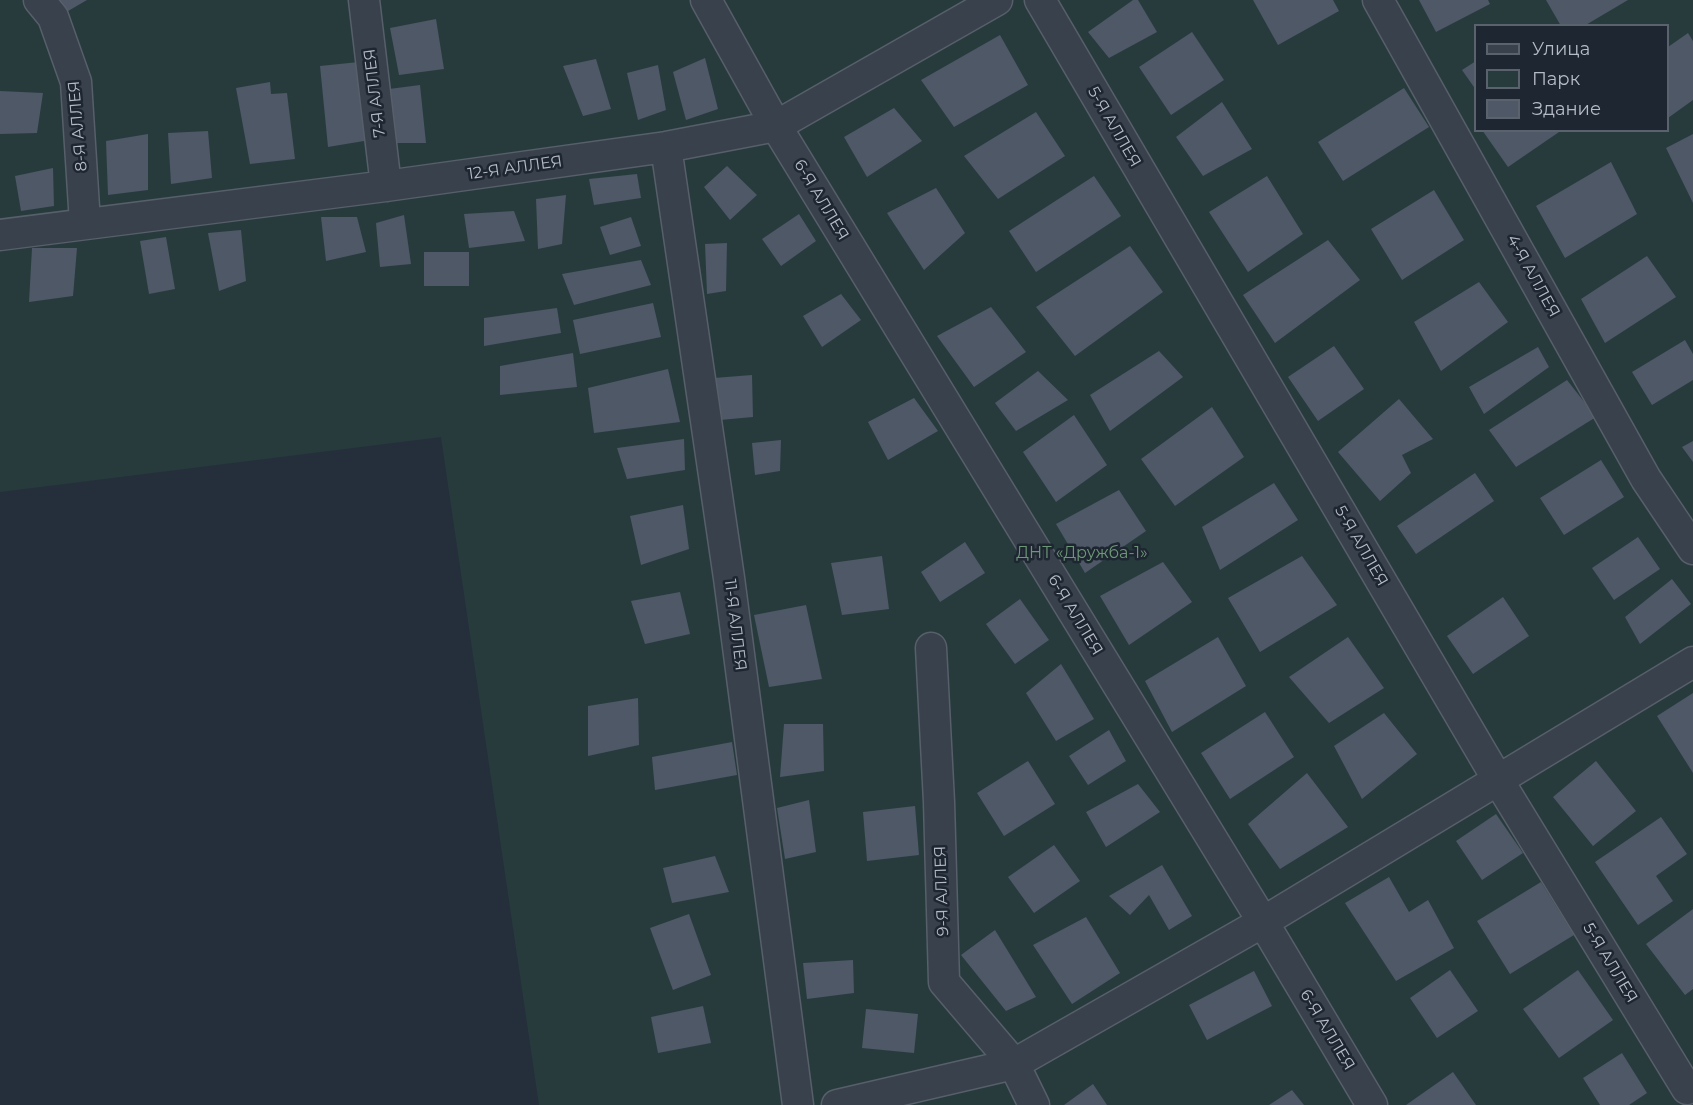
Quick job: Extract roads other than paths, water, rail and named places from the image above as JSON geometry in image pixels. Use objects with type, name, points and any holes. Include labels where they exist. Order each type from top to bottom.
[{"type":"street","name":"8-Я АЛЛЕЯ","points":[[39,0],[53,17],[76,82],[86,223]]},
{"type":"street","name":"7-Я АЛЛЕЯ","points":[[364,0],[386,186]]},
{"type":"street","name":"6-Я АЛЛЕЯ","points":[[706,0],[776,126],[1263,922],[1372,1105]]},
{"type":"street","name":"12-Я АЛЛЕЯ","points":[[0,235],[386,186],[666,147],[776,126],[997,0]]},
{"type":"street","name":"5-Я АЛЛЕЯ","points":[[1040,0],[1498,780],[1687,1089]]},
{"type":"street","name":"4-Я АЛЛЕЯ","points":[[1378,0],[1646,479],[1693,549]]},
{"type":"street","name":"11-Я АЛЛЕЯ","points":[[666,147],[729,578],[798,1105]]},
{"type":"street","name":"9-Я АЛЛЕЯ","points":[[931,648],[939,802],[944,981],[1014,1064],[1034,1105]]},
{"type":"street","points":[[837,1105],[944,1093],[1014,1064],[1263,922],[1693,662]]},
{"type":"park label","name":"ДНТ «Дружба-1»","points":[[1082,553]]}]
